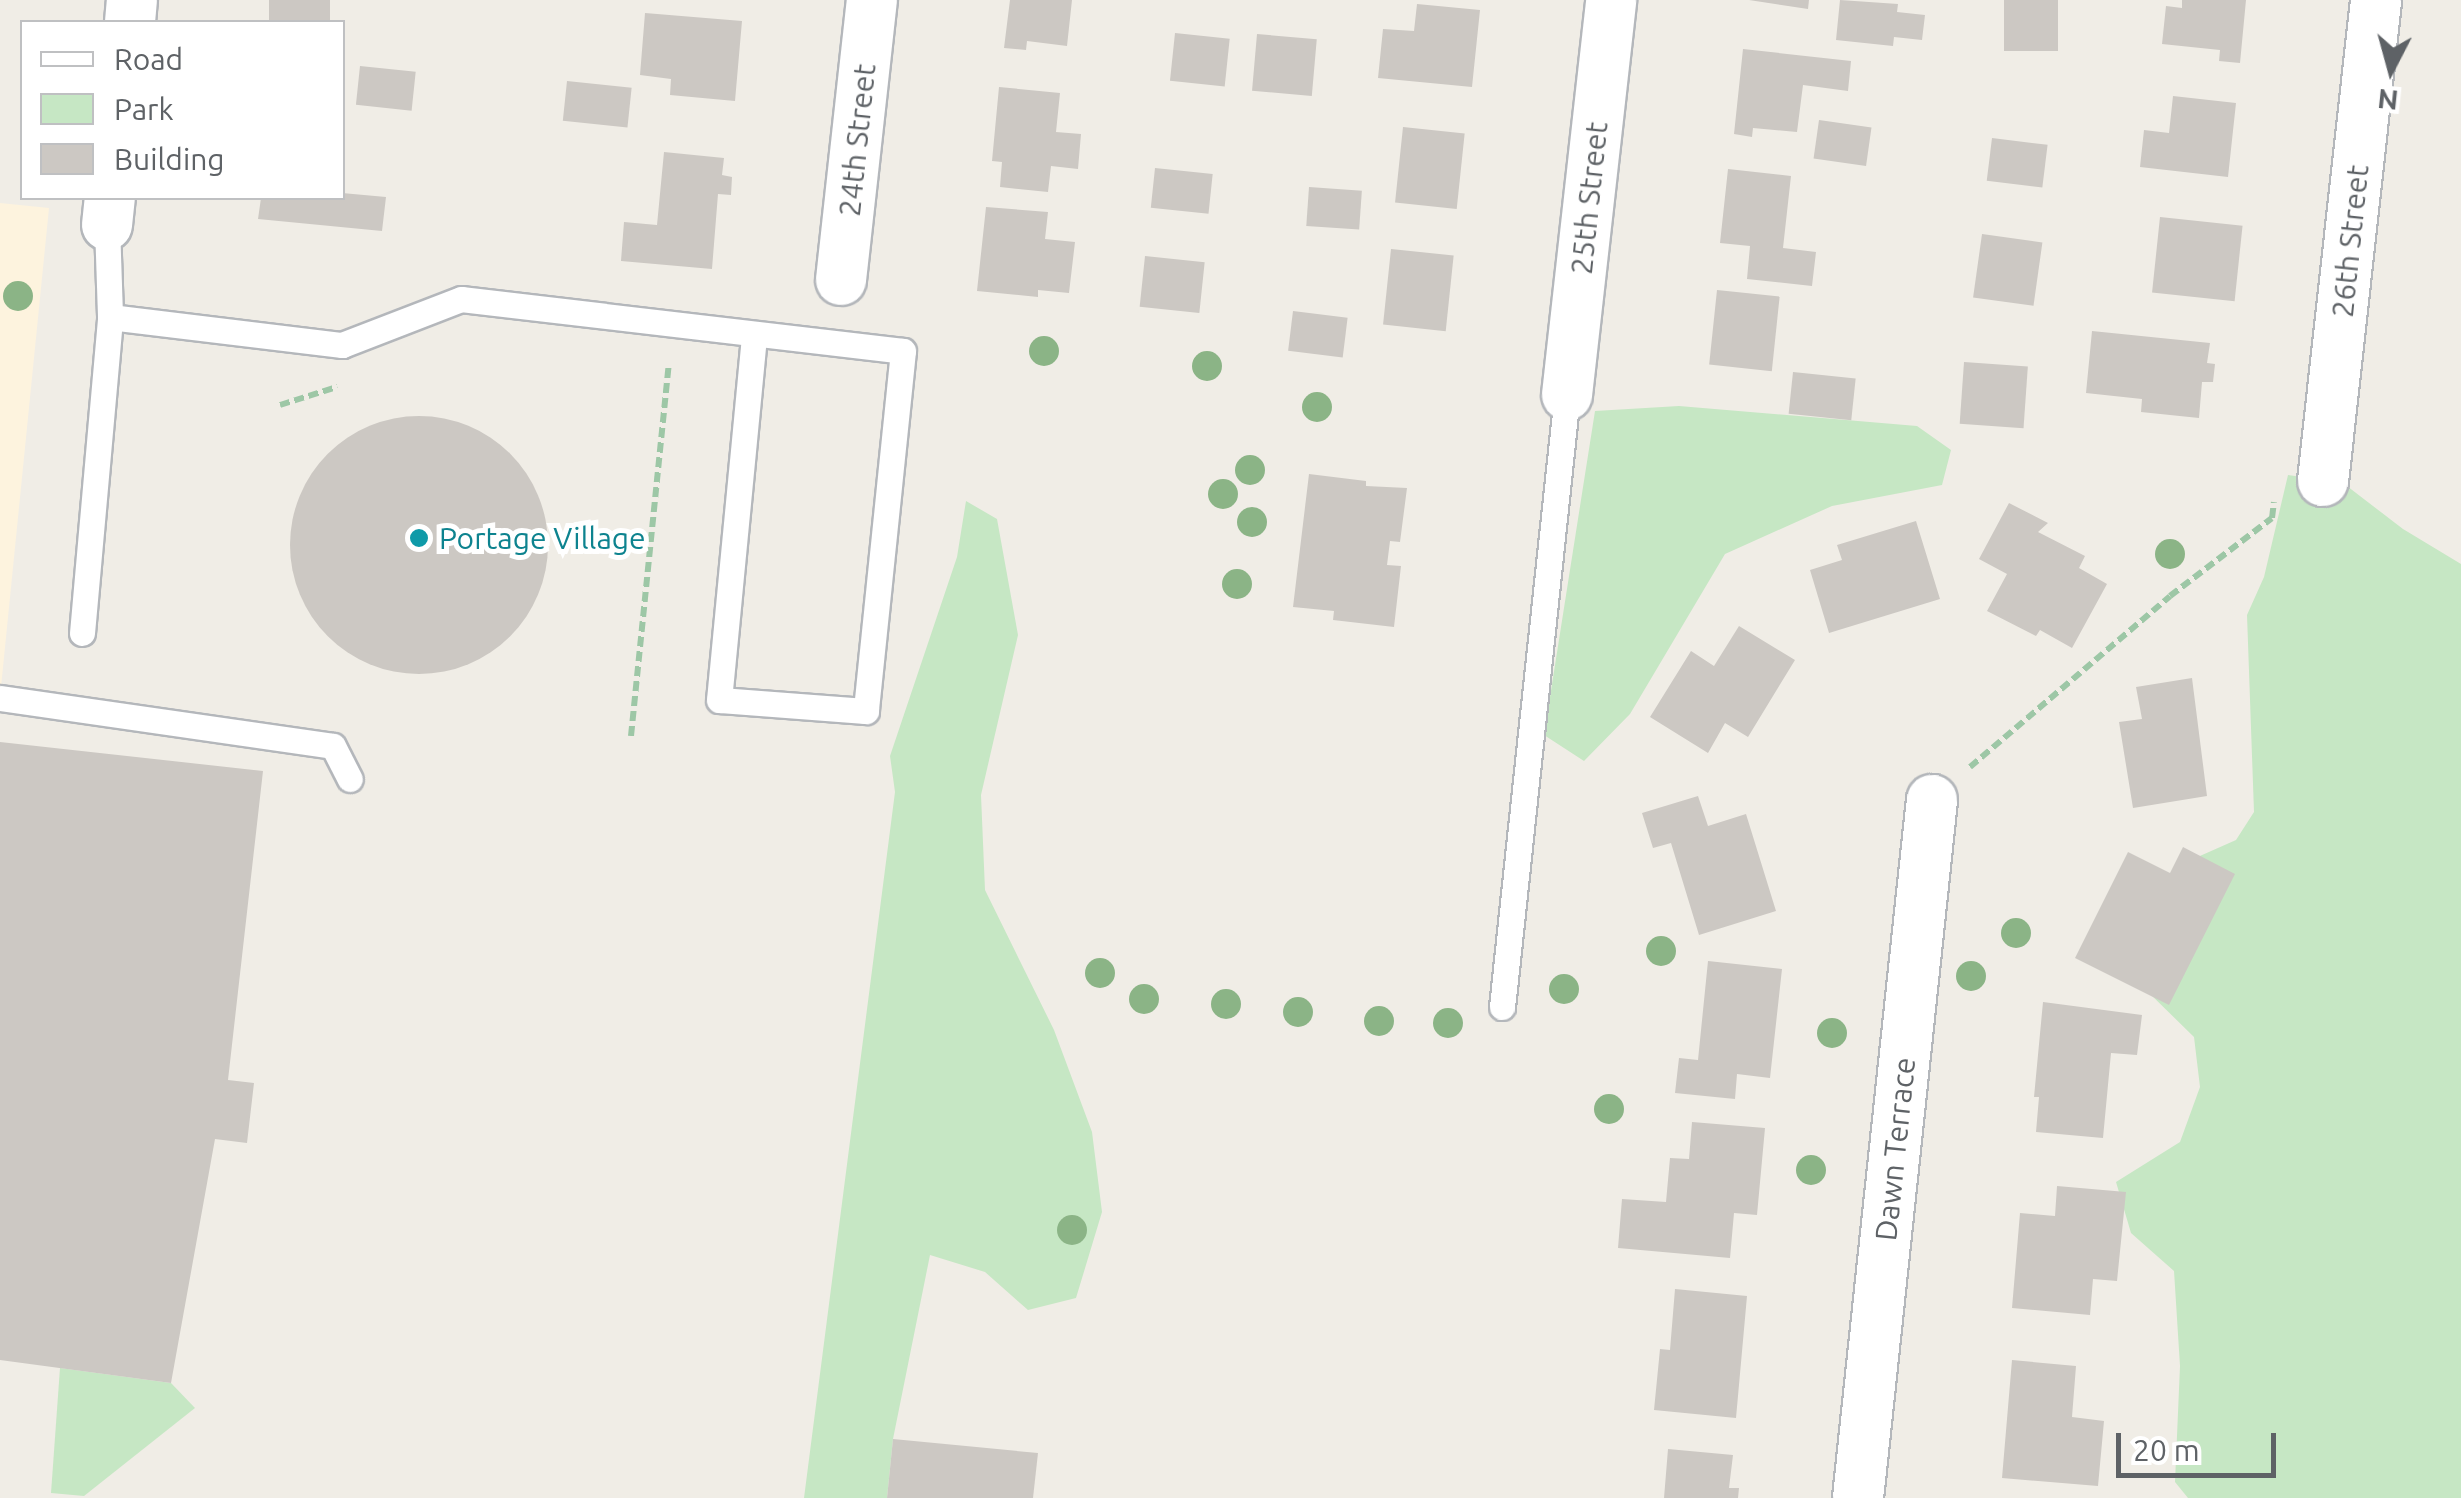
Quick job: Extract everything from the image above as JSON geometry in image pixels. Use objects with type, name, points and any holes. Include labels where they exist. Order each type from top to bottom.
[{"type":"street","name":"24th Street","points":[[842,280],[872,0]]},
{"type":"street","name":"25th Street","points":[[1567,395],[1611,0]]},
{"type":"street","name":"26th Street","points":[[2324,474],[2376,0]]},
{"type":"street","name":"Dawn Terrace","points":[[1858,1498],[1932,800]]},
{"type":"lane","points":[[82,633],[110,318],[109,211]]},
{"type":"lane","points":[[110,318],[342,346],[461,299],[903,352],[866,711],[719,700],[754,337]]},
{"type":"lane","points":[[1502,1008],[1567,395]]},
{"type":"lane","points":[[0,698],[334,746],[350,779]]},
{"type":"path","points":[[632,736],[670,365],[650,362]]},
{"type":"path","points":[[280,405],[353,382]]},
{"type":"path","points":[[1932,800],[2170,596],[2272,518],[2278,466],[2324,474]]},
{"type":"shaded area","points":[[0,203],[49,208],[0,697]]},
{"type":"green space","points":[[1679,406],[1917,426],[1951,450],[1942,485],[1832,506],[1725,554],[1630,714],[1584,761],[1544,735],[1595,411]]},
{"type":"green space","points":[[2288,475],[2343,483],[2403,529],[2461,564],[2461,1498],[2188,1498],[2175,1482],[2180,1366],[2174,1271],[2131,1233],[2116,1182],[2180,1142],[2200,1087],[2194,1037],[2144,988],[2175,867],[2236,840],[2254,812],[2247,615],[2264,577]]},
{"type":"green space","points":[[966,501],[997,519],[1018,635],[981,795],[985,890],[1054,1030],[1092,1132],[1102,1212],[1076,1298],[1028,1310],[985,1272],[930,1255],[893,1439],[887,1498],[804,1498],[895,792],[890,756],[957,557]]},
{"type":"green space","points":[[60,1368],[171,1383],[195,1408],[84,1496],[51,1493]]},
{"type":"building","points":[[269,0],[330,0],[330,20],[269,20]]},
{"type":"building","points":[[1010,0],[1072,0],[1067,46],[1027,41],[1026,50],[1004,48]]},
{"type":"building","points":[[1749,0],[1809,0],[1808,9]]},
{"type":"building","points":[[1840,0],[1898,4],[1897,12],[1925,15],[1922,40],[1894,37],[1893,46],[1836,40]]},
{"type":"building","points":[[2004,0],[2058,0],[2058,51],[2004,51]]},
{"type":"building","points":[[2182,0],[2246,0],[2240,63],[2219,61],[2220,50],[2162,44],[2166,6],[2182,8]]},
{"type":"building","points":[[1417,4],[1480,10],[1472,87],[1378,78],[1383,29],[1414,31]]},
{"type":"building","points":[[645,13],[742,21],[735,101],[670,95],[671,79],[640,75]]},
{"type":"building","points":[[1175,33],[1230,39],[1225,86],[1170,81]]},
{"type":"building","points":[[1257,34],[1317,39],[1312,96],[1252,91]]},
{"type":"building","points":[[1743,49],[1851,61],[1848,91],[1803,85],[1797,132],[1753,128],[1752,137],[1734,134]]},
{"type":"building","points":[[360,66],[416,72],[412,111],[356,105]]},
{"type":"building","points":[[567,81],[632,88],[627,128],[563,121]]},
{"type":"building","points":[[999,87],[1060,93],[1056,132],[1081,134],[1078,169],[1051,166],[1048,192],[1000,187],[1002,162],[992,161]]},
{"type":"building","points":[[2173,96],[2236,103],[2228,177],[2140,167],[2144,130],[2169,133]]},
{"type":"building","points":[[1819,120],[1871,127],[1866,166],[1814,159]]},
{"type":"building","points":[[1403,127],[1465,133],[1457,209],[1395,203]]},
{"type":"building","points":[[1992,138],[2048,145],[2042,188],[1987,181]]},
{"type":"building","points":[[664,152],[724,158],[722,175],[732,177],[731,195],[718,194],[712,269],[621,261],[624,222],[657,225]]},
{"type":"building","points":[[1155,168],[1213,174],[1209,214],[1151,208]]},
{"type":"building","points":[[1728,169],[1791,176],[1783,248],[1816,252],[1812,286],[1747,279],[1750,246],[1720,243]]},
{"type":"building","points":[[1309,187],[1362,191],[1359,230],[1306,226]]},
{"type":"building","points":[[345,193],[386,197],[382,231],[258,219],[261,200],[345,200]]},
{"type":"building","points":[[986,207],[1048,212],[1045,239],[1075,242],[1069,293],[1038,290],[1038,297],[977,291]]},
{"type":"building","points":[[2160,217],[2243,226],[2235,301],[2152,293]]},
{"type":"building","points":[[1982,234],[2042,242],[2033,306],[1973,297]]},
{"type":"building","points":[[1391,249],[1454,256],[1446,331],[1383,325]]},
{"type":"building","points":[[1145,256],[1205,262],[1199,313],[1140,307]]},
{"type":"building","points":[[1717,290],[1780,297],[1772,371],[1709,365]]},
{"type":"building","points":[[1293,311],[1348,318],[1343,357],[1288,351]]},
{"type":"building","points":[[2092,331],[2210,343],[2207,363],[2215,364],[2213,382],[2202,382],[2199,418],[2141,412],[2142,399],[2086,393]]},
{"type":"building","points":[[1964,362],[2028,366],[2024,428],[1960,424]]},
{"type":"building","points":[[1793,372],[1856,379],[1851,420],[1789,414]]},
{"type":"building","name":"Portage Village","points":[[419,416],[469,425],[511,453],[539,495],[548,545],[539,595],[511,637],[469,665],[419,674],[369,665],[327,637],[299,595],[290,545],[299,495],[327,453],[369,425]]},
{"type":"building","points":[[1309,474],[1366,481],[1366,486],[1407,488],[1400,542],[1390,541],[1387,565],[1401,566],[1394,627],[1333,620],[1334,611],[1293,607]]},
{"type":"building","points":[[2009,503],[2048,523],[2038,532],[2085,556],[2079,568],[2107,584],[2072,648],[2040,630],[2036,636],[1987,611],[2007,574],[1979,559]]},
{"type":"building","points":[[1916,521],[1940,599],[1829,633],[1810,570],[1842,560],[1837,545]]},
{"type":"building","points":[[1739,626],[1795,660],[1748,737],[1725,723],[1708,753],[1650,717],[1691,651],[1714,666]]},
{"type":"building","points":[[2192,678],[2207,796],[2133,808],[2119,722],[2142,719],[2136,687]]},
{"type":"building","points":[[0,742],[263,771],[228,1080],[254,1083],[247,1143],[215,1139],[171,1383],[0,1360]]},
{"type":"building","points":[[1698,796],[1708,826],[1746,814],[1776,911],[1699,935],[1671,843],[1653,848],[1642,813]]},
{"type":"building","points":[[2183,847],[2235,874],[2169,1005],[2075,958],[2128,852],[2170,873]]},
{"type":"building","points":[[1708,961],[1782,969],[1770,1078],[1737,1074],[1735,1099],[1675,1093],[1679,1058],[1698,1060]]},
{"type":"building","points":[[2043,1002],[2142,1015],[2137,1055],[2111,1053],[2103,1138],[2036,1132],[2039,1097],[2034,1097]]},
{"type":"building","points":[[1692,1122],[1765,1128],[1757,1215],[1734,1213],[1730,1258],[1618,1248],[1622,1199],[1666,1202],[1670,1158],[1689,1159]]},
{"type":"building","points":[[2057,1186],[2126,1192],[2117,1281],[2093,1279],[2090,1315],[2012,1308],[2020,1213],[2055,1216]]},
{"type":"building","points":[[1675,1289],[1747,1296],[1736,1418],[1654,1410],[1660,1349],[1670,1350]]},
{"type":"building","points":[[2012,1360],[2076,1366],[2072,1417],[2104,1421],[2098,1486],[2002,1478]]},
{"type":"building","points":[[893,1439],[1038,1453],[1033,1498],[887,1498]]},
{"type":"building","points":[[1668,1449],[1733,1455],[1729,1488],[1739,1488],[1738,1498],[1664,1498]]},
{"type":"place","name":"Portage Village","points":[[419,538]]}]
